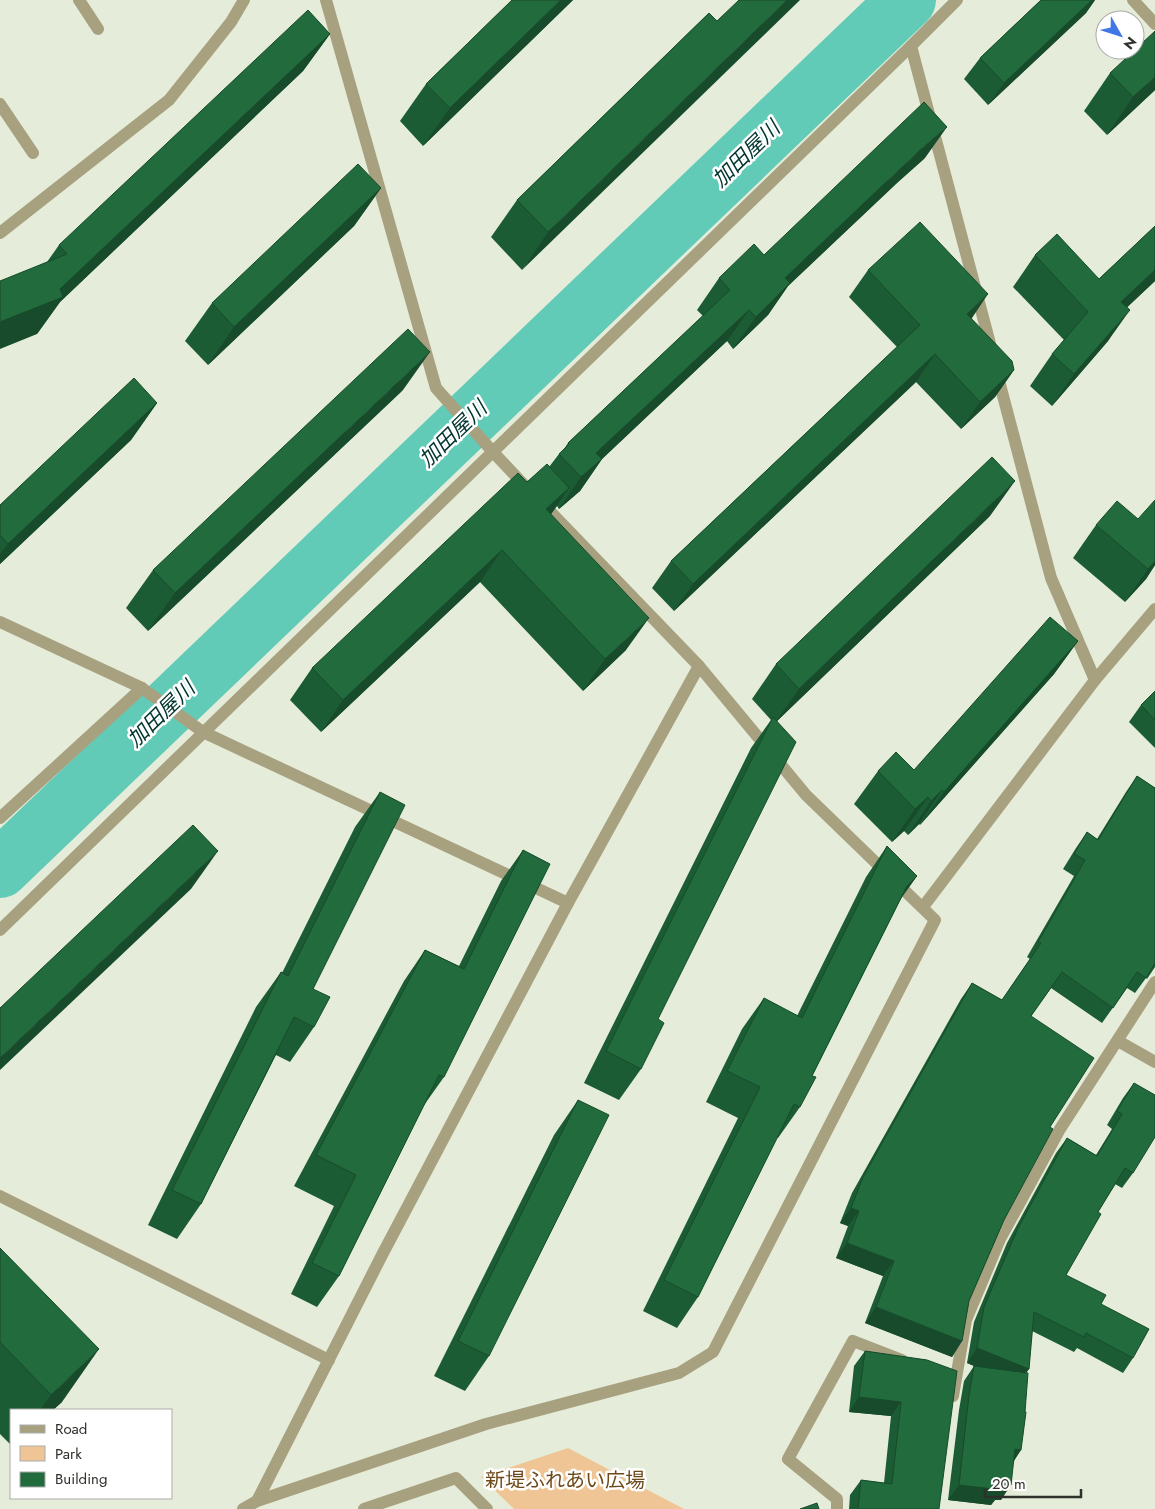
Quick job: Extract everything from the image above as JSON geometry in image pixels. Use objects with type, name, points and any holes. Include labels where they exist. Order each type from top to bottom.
[{"type":"street","points":[[79,0],[98,29]]},
{"type":"street","points":[[0,233],[169,100],[231,22],[244,0]]},
{"type":"street","points":[[243,1509],[257,1501],[486,1424],[679,1373],[713,1352],[935,920],[806,795],[698,666],[493,452],[436,388],[326,0]]},
{"type":"street","points":[[0,930],[958,0]]},
{"type":"street","points":[[1133,0],[1155,24]]},
{"type":"street","points":[[911,46],[1052,578],[1094,680]]},
{"type":"street","points":[[0,104],[33,153]]},
{"type":"street","points":[[923,907],[1094,680],[1155,609]]},
{"type":"street","points":[[0,622],[142,688],[203,732],[568,904]]},
{"type":"street","points":[[257,1501],[382,1254],[568,904],[698,666]]},
{"type":"street","points":[[0,818],[142,688]]},
{"type":"street","points":[[951,1409],[951,1379],[966,1320],[1000,1239],[1060,1128],[1155,982]]},
{"type":"street","points":[[1118,1041],[1155,1062]]},
{"type":"street","points":[[0,1196],[329,1360]]},
{"type":"street","points":[[837,1509],[837,1499],[788,1459],[853,1341],[913,1364]]},
{"type":"street","points":[[364,1509],[456,1478],[488,1509]]},
{"type":"green space","name":"新堤ふれあい広場","points":[[568,1448],[684,1509],[514,1509],[481,1477]]},
{"type":"building","points":[[512,0],[561,0],[450,108],[426,84]]},
{"type":"building","points":[[739,0],[787,0],[548,232],[517,200],[709,13],[717,21]]},
{"type":"building","points":[[1041,0],[1092,0],[1004,83],[980,58]]},
{"type":"building","points":[[308,10],[330,34],[60,289],[63,297],[0,322],[0,281],[67,254],[59,245]]},
{"type":"building","points":[[1155,31],[1155,77],[1133,97],[1110,73],[1124,60],[1145,60],[1145,40]]},
{"type":"building","points":[[924,102],[947,127],[920,150],[785,278],[790,283],[756,317],[749,310],[596,453],[602,459],[581,477],[559,454],[568,443],[730,290],[719,278],[754,244],[764,255]]},
{"type":"building","points":[[358,164],[381,188],[234,327],[212,303]]},
{"type":"building","points":[[920,222],[988,294],[967,314],[1012,361],[1014,370],[980,402],[935,354],[693,584],[671,561],[920,325],[868,270]]},
{"type":"building","points":[[1155,226],[1155,270],[1121,302],[1130,310],[1074,374],[1052,354],[1088,312],[1035,255],[1057,234],[1099,279]]},
{"type":"building","points":[[408,329],[430,352],[175,593],[153,570]]},
{"type":"building","points":[[134,378],[157,403],[8,544],[0,535],[0,505]]},
{"type":"building","points":[[992,457],[1015,481],[799,689],[776,664]]},
{"type":"building","points":[[547,464],[569,488],[546,509],[649,618],[605,659],[502,550],[343,700],[312,668],[518,473],[527,482]]},
{"type":"building","points":[[1155,500],[1155,561],[1148,569],[1096,525],[1117,501],[1138,519]]},
{"type":"building","points":[[1050,617],[1078,641],[944,792],[942,790],[931,801],[928,797],[915,809],[878,771],[896,752],[914,770]]},
{"type":"building","points":[[1155,691],[1155,720],[1141,705]]},
{"type":"building","points":[[773,717],[796,742],[658,1019],[664,1023],[641,1069],[606,1051]]},
{"type":"building","points":[[1137,776],[1155,788],[1155,963],[1146,978],[1137,972],[1113,1008],[1062,972],[1031,1016],[1094,1058],[1050,1127],[1053,1129],[1004,1220],[969,1301],[962,1341],[876,1307],[894,1261],[847,1243],[859,1211],[851,1208],[863,1177],[972,983],[1002,1000],[1041,943],[1038,942],[1085,860],[1074,854],[1087,832],[1098,840]]},
{"type":"building","points":[[380,792],[405,805],[313,989],[330,997],[314,1027],[294,1017],[201,1204],[172,1190],[281,972],[288,976]]},
{"type":"building","points":[[193,825],[218,851],[0,1058],[0,1008]]},
{"type":"building","points":[[887,846],[917,876],[907,886],[812,1076],[816,1077],[800,1107],[794,1104],[698,1297],[664,1280],[760,1087],[727,1071],[764,998],[802,1018]]},
{"type":"building","points":[[523,850],[550,864],[444,1077],[439,1075],[339,1276],[312,1263],[356,1175],[316,1155],[425,950],[464,969]]},
{"type":"building","points":[[1134,1083],[1155,1095],[1155,1137],[1133,1173],[1125,1168],[1098,1212],[1101,1214],[1066,1275],[1106,1295],[1101,1304],[1149,1329],[1133,1358],[1086,1333],[1084,1337],[1034,1312],[1029,1369],[977,1348],[984,1307],[1018,1228],[1067,1138],[1097,1156],[1122,1114],[1117,1111]]},
{"type":"building","points":[[578,1100],[609,1115],[489,1356],[458,1341]]},
{"type":"building","points":[[0,1248],[99,1349],[51,1395],[0,1342]]},
{"type":"building","points":[[865,1351],[927,1360],[957,1371],[939,1509],[858,1509],[861,1480],[892,1484],[901,1402],[859,1397]]},
{"type":"building","points":[[974,1366],[1028,1373],[1026,1412],[1021,1450],[1015,1449],[1011,1485],[1002,1484],[1002,1490],[959,1485]]},
{"type":"building","points":[[817,1503],[819,1509],[800,1509]]},
{"type":"waterway","name":"加田屋川","points":[[0,869],[907,0]]}]
